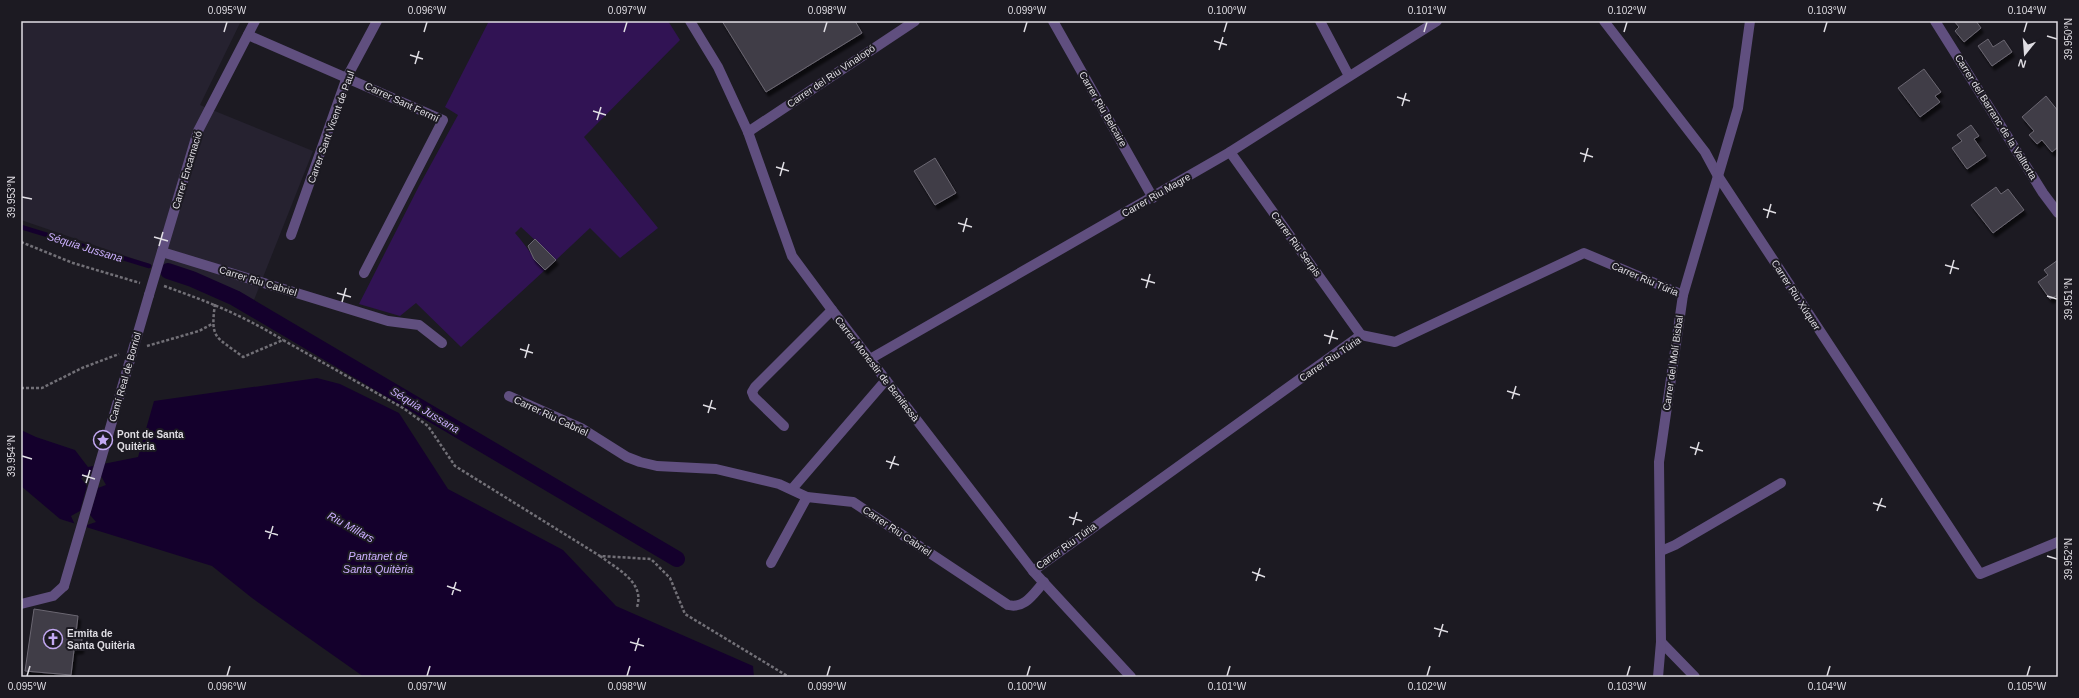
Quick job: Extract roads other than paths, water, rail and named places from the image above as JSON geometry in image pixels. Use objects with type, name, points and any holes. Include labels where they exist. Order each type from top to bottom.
[{"type":"street","name":"Carrer Encarnació","points":[[153,282],[198,131],[256,21]]},
{"type":"street","name":"Carrer Sant Vicent de Paul","points":[[291,235],[347,77],[377,21]]},
{"type":"street","name":"Carrer Monestir de Benifassà","points":[[690,21],[718,67],[748,132],[792,256],[1033,570],[1131,677]]},
{"type":"street","name":"Carrer del Riu Vinalopó","points":[[748,132],[914,21]]},
{"type":"street","name":"Carrer Riu Belcaire","points":[[1052,21],[1153,198]]},
{"type":"street","points":[[1320,21],[1349,76]]},
{"type":"street","name":"Carrer Riu Magre","points":[[870,359],[1153,198],[1230,152],[1436,21]]},
{"type":"street","name":"Carrer Riu Xúquer","points":[[1604,21],[1705,152],[1718,176],[1980,574],[2058,542]]},
{"type":"street","name":"Carrer del Molí Bisbal","points":[[1658,677],[1661,642],[1659,462],[1683,295],[1738,108],[1750,21]]},
{"type":"street","name":"Carrer del Barranc de la Valltorta","points":[[1935,21],[2043,193],[2058,213]]},
{"type":"street","name":"Carrer Sant Fermí","points":[[248,34],[443,120],[364,273]]},
{"type":"street","name":"Carrer Riu Serpis","points":[[1230,152],[1361,335]]},
{"type":"street","name":"Carrer Riu Cabriel","points":[[162,252],[388,321],[419,325],[442,343]]},
{"type":"street","name":"Carrer Riu Túria","points":[[1033,570],[1361,335],[1395,342],[1584,253],[1683,295]]},
{"type":"street","name":"Camí Real de Borriol","points":[[21,604],[53,596],[64,586],[153,282]]},
{"type":"street","points":[[784,426],[754,397],[752,392],[755,387],[832,310]]},
{"type":"street","points":[[792,489],[886,380]]},
{"type":"street","name":"Carrer Riu Cabriel","points":[[509,396],[581,428],[626,457],[640,462],[657,466],[716,468],[792,489],[807,497],[844,500],[862,506],[1008,605],[1016,607],[1023,604],[1044,582]]},
{"type":"street","points":[[1661,551],[1675,545],[1781,483]]},
{"type":"street","points":[[771,563],[807,497]]},
{"type":"street","points":[[1661,642],[1695,677]]},
{"type":"water","name":"Pantanet de Santa Quitèria","points":[[317,378],[340,384],[399,413],[448,489],[563,550],[616,606],[753,666],[754,677],[364,677],[252,598],[212,566],[60,519],[21,486],[21,430],[36,437],[75,450],[88,467],[138,457],[154,401]]},
{"type":"waterway","name":"Séquia Jussana","points":[[21,227],[149,266]]},
{"type":"waterway","name":"Séquia Jussana","points":[[168,271],[192,279],[235,298],[677,559]]},
{"type":"place","name":"Pont de Santa Quitèria","points":[[103,440]]},
{"type":"place","name":"Ermita de Santa Quitèria","points":[[53,639]]},
{"type":"water label","name":"Riu Millars","points":[[351,527]]}]
